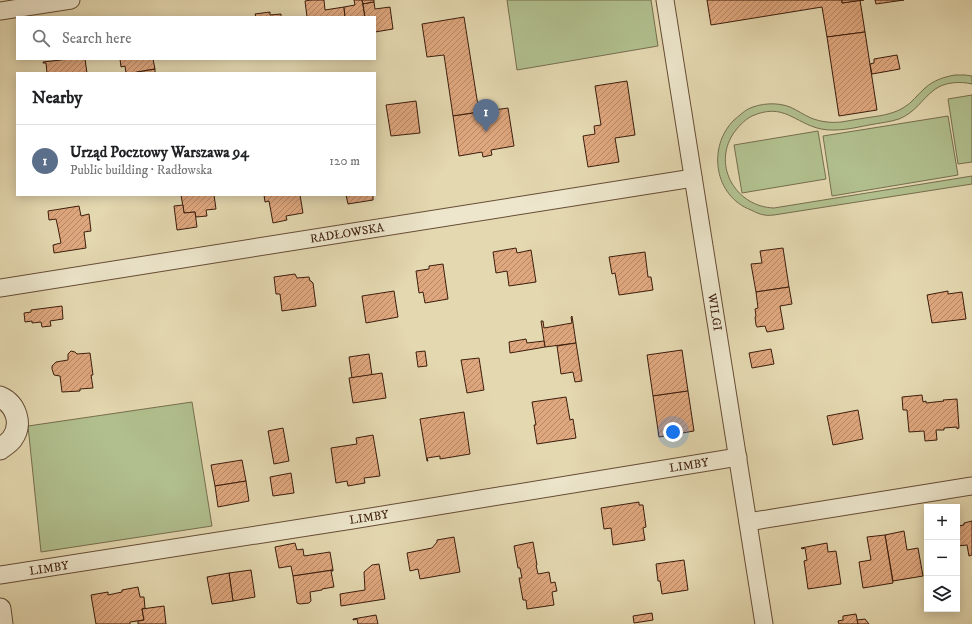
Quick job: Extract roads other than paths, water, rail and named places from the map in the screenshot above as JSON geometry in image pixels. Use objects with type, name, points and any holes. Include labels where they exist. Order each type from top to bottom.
[{"type":"street","points":[[0,11],[71,0]]},
{"type":"street","name":"WILGI","points":[[665,0],[764,624]]},
{"type":"street","name":"RADŁOWSKA","points":[[0,288],[693,178]]},
{"type":"street","points":[[0,397],[10,404],[16,412],[18,421],[17,430],[13,438],[8,444],[1,448]]},
{"type":"street","name":"LIMBY","points":[[0,575],[360,519],[738,457]]},
{"type":"street","points":[[748,522],[972,486]]},
{"type":"street","points":[[0,609],[2,624]]},
{"type":"place","name":"Urząd Pocztowy Warszawa 94","points":[[486,132]]}]
